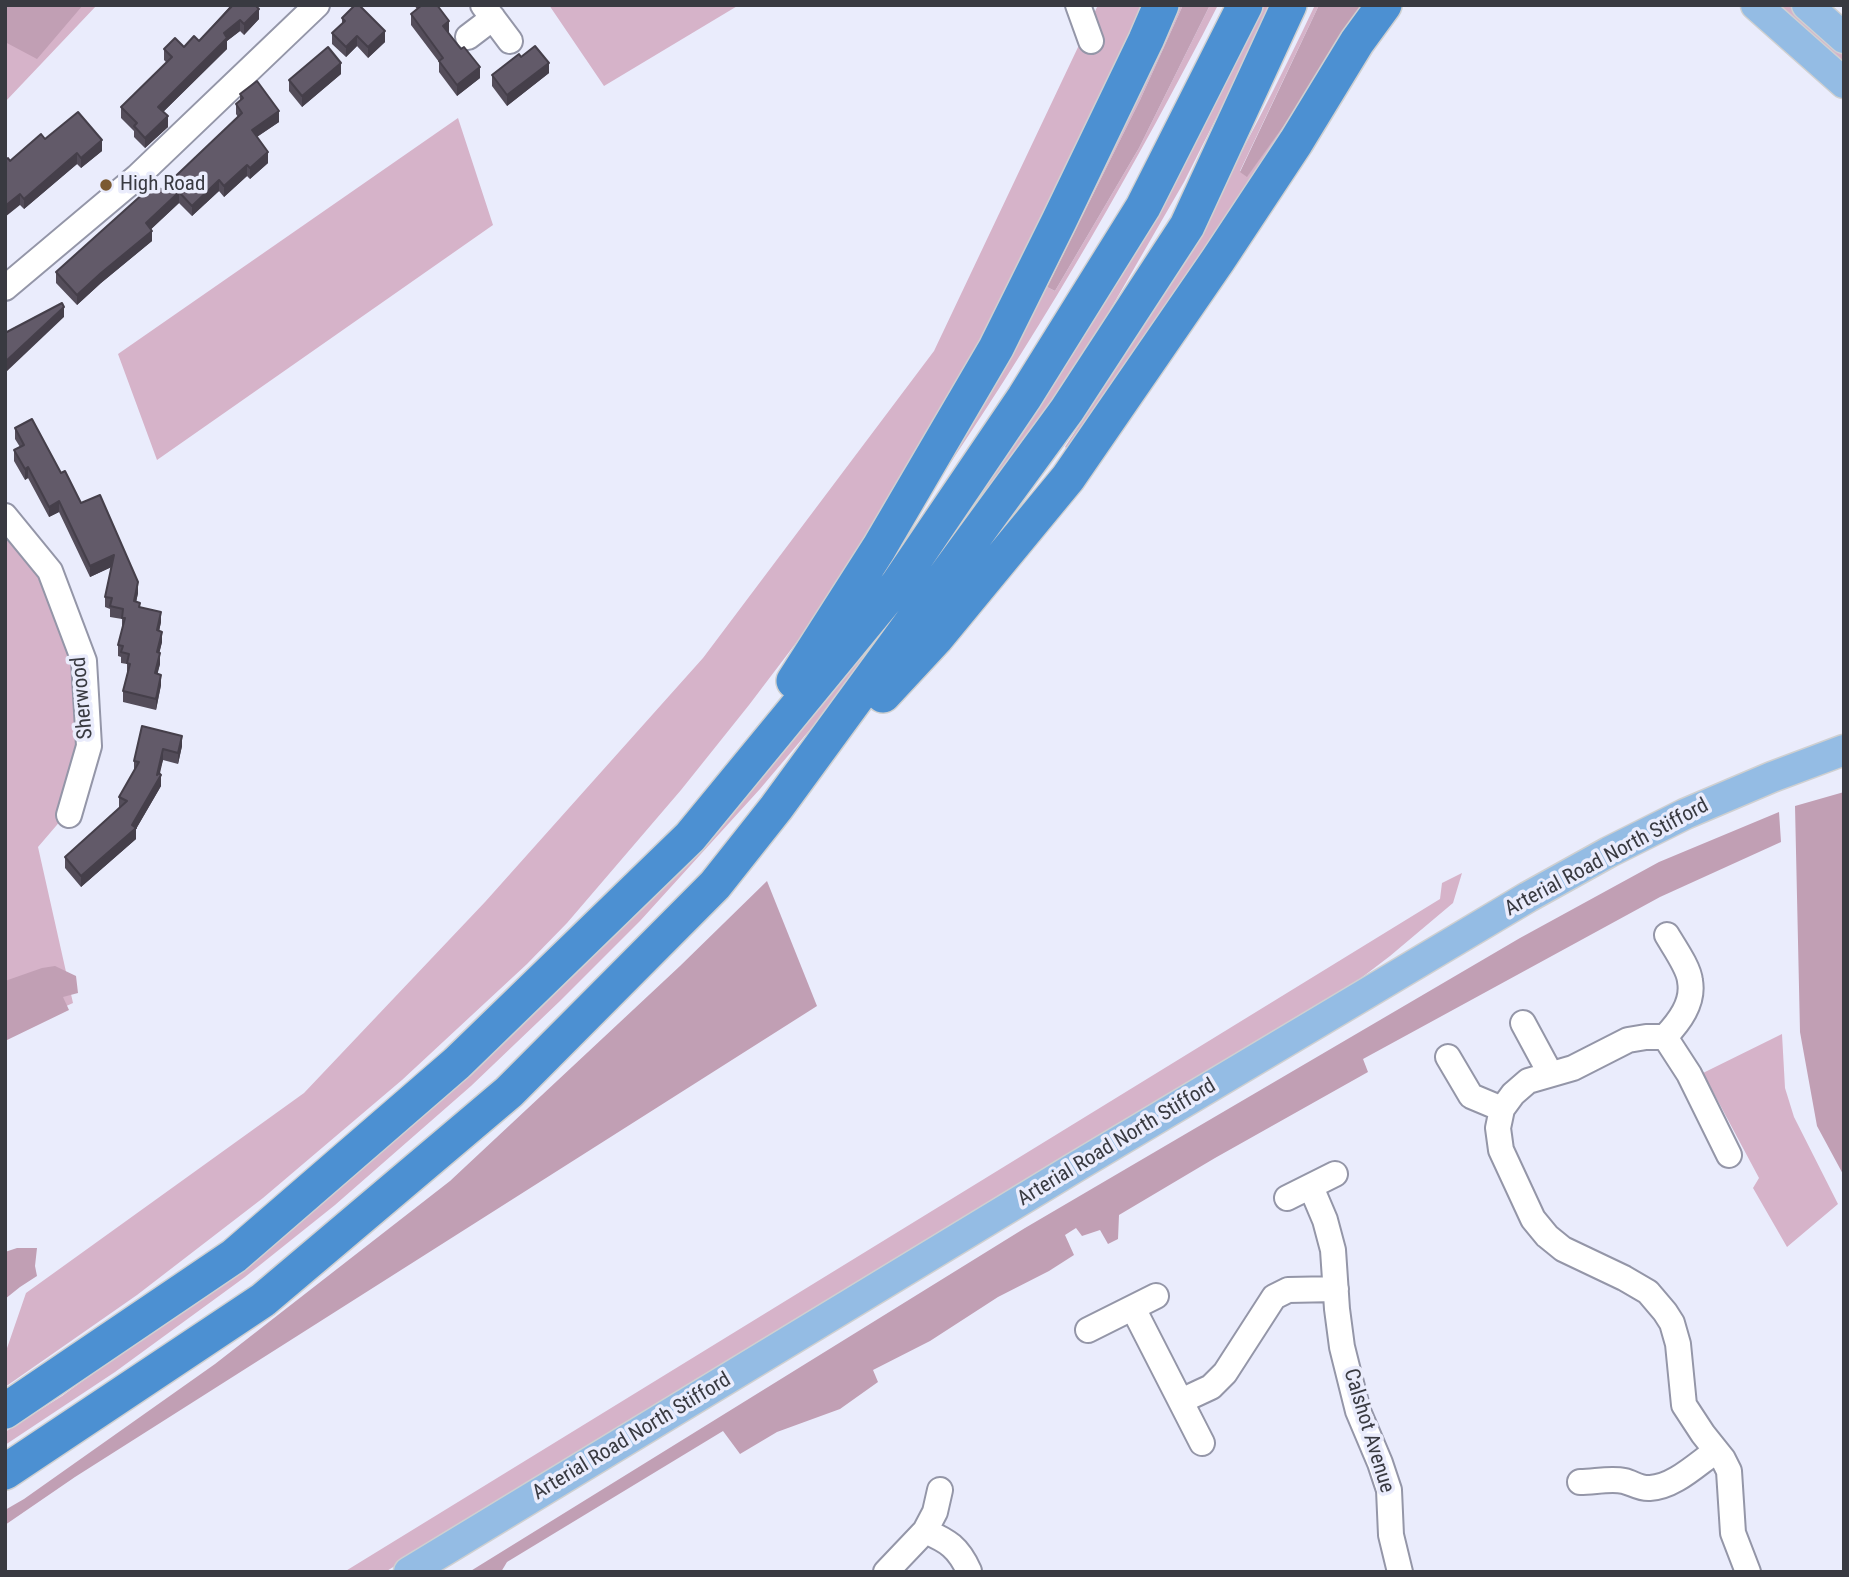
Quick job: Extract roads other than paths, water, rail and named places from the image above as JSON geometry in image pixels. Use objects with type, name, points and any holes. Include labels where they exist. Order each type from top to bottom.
[{"type":"highway","points":[[690,837],[879,548],[996,348],[1161,5]]},
{"type":"highway","points":[[5,1411],[234,1256],[457,1063],[690,837],[898,584],[1009,420],[1143,207],[1245,5]]},
{"type":"highway","points":[[5,1472],[263,1300],[509,1092],[715,885],[776,808],[1068,410],[1187,226],[1289,5]]},
{"type":"highway","points":[[776,808],[936,638],[1068,478],[1225,249],[1296,142],[1357,42],[1384,5]]},
{"type":"main road","points":[[1756,5],[1844,83]]},
{"type":"main road","points":[[1807,5],[1844,38]]},
{"type":"main road","name":"Arterial Road North Stifford","points":[[409,1572],[1079,1165],[1538,891],[1685,814],[1844,750]]},
{"type":"street","points":[[5,288],[137,177],[317,5]]},
{"type":"street","points":[[1078,5],[1091,41]]},
{"type":"street","points":[[468,37],[488,12],[510,41]]},
{"type":"street","name":"Sherwood","points":[[5,516],[50,570],[84,661],[89,746],[69,815]]},
{"type":"street","points":[[1667,935],[1690,979],[1688,1002],[1679,1022],[1665,1037],[1628,1040],[1573,1068],[1528,1081],[1513,1094],[1502,1109],[1498,1128],[1501,1150],[1533,1219],[1547,1236],[1563,1249],[1648,1292],[1672,1323],[1677,1339],[1684,1405],[1729,1471],[1733,1534],[1748,1572]]},
{"type":"street","points":[[1523,1023],[1550,1073]]},
{"type":"street","points":[[1665,1037],[1689,1074],[1728,1155]]},
{"type":"street","points":[[1448,1057],[1471,1096],[1502,1109]]},
{"type":"street","points":[[1287,1198],[1335,1174]]},
{"type":"street","name":"Calshot Avenue","points":[[1311,1187],[1325,1220],[1333,1250],[1342,1347],[1358,1411],[1389,1490],[1391,1535],[1401,1572]]},
{"type":"street","points":[[1181,1401],[1211,1387],[1225,1373],[1269,1303],[1281,1292],[1296,1289],[1336,1289]]},
{"type":"street","points":[[1088,1330],[1156,1296]]},
{"type":"street","points":[[1133,1308],[1202,1443]]},
{"type":"street","points":[[1580,1482],[1621,1480],[1639,1487],[1661,1486],[1672,1482],[1716,1451]]},
{"type":"street","points":[[886,1572],[925,1531],[935,1512],[940,1490]]},
{"type":"street","points":[[925,1531],[952,1545],[969,1571]]},
{"type":"place","name":"High Road","points":[[106,185]]}]
